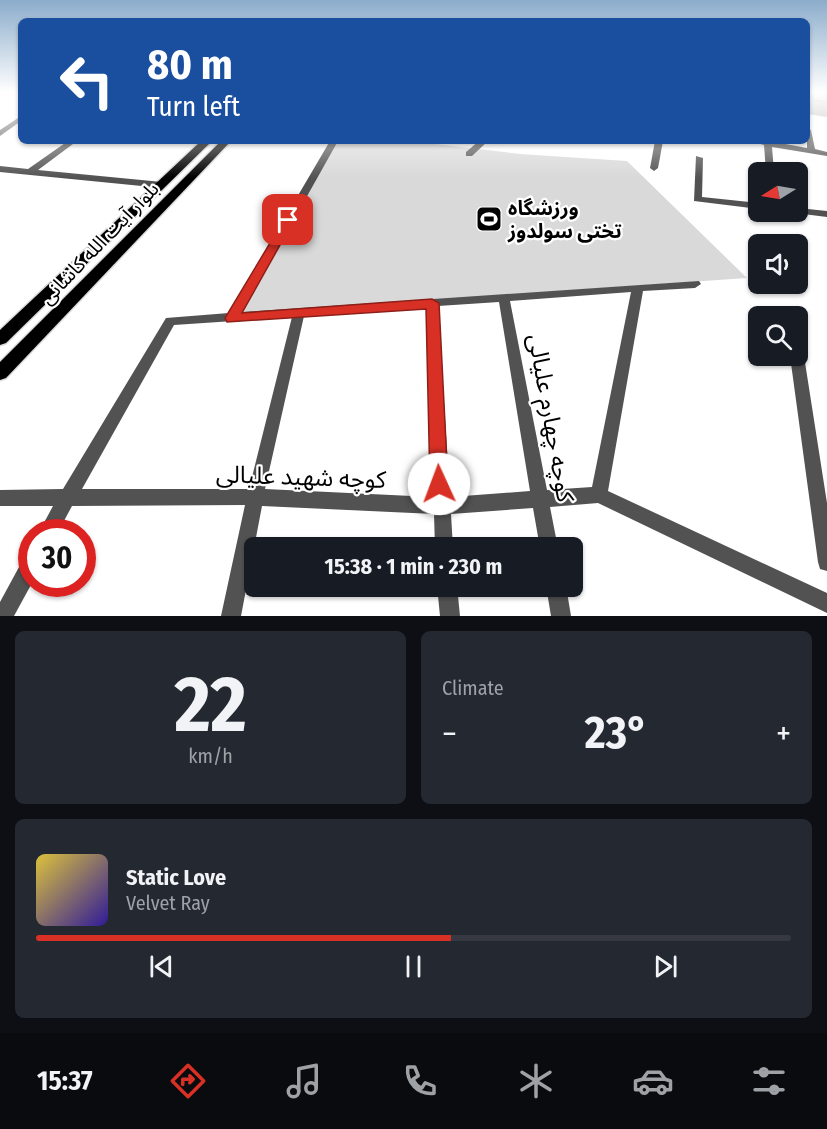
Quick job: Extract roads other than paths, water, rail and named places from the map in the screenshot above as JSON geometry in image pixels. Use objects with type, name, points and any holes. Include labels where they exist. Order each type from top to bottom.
[{"type":"main road","name":"بلوار آیت الله کاشانی","points":[[0,339],[204,144]]},
{"type":"main road","name":"بلوار آیت الله کاشانی","points":[[0,373],[223,144]]},
{"type":"street","points":[[0,134],[17,121]]},
{"type":"street","points":[[810,143],[812,151]]},
{"type":"street","points":[[30,172],[69,144]]},
{"type":"street","points":[[232,318],[332,144]]},
{"type":"street","points":[[470,154],[481,144]]},
{"type":"street","points":[[654,168],[658,144]]},
{"type":"street","points":[[768,144],[769,162]]},
{"type":"street","points":[[774,144],[827,154]]},
{"type":"street","points":[[699,158],[697,199],[748,205]]},
{"type":"street","points":[[0,169],[162,185]]},
{"type":"street","points":[[808,212],[827,214]]},
{"type":"street","points":[[55,519],[170,321],[299,314],[695,284]]},
{"type":"street","points":[[638,288],[599,495],[827,603]]},
{"type":"street","name":"کوچه چهارم علیالی","points":[[504,298],[547,537]]},
{"type":"street","points":[[432,303],[443,537]]},
{"type":"street","points":[[231,616],[255,497],[299,314]]},
{"type":"street","points":[[798,366],[827,562]]},
{"type":"street","name":"کوچه شهید علیالی","points":[[0,498],[255,497],[440,506],[599,495]]},
{"type":"street","points":[[3,616],[18,589]]},
{"type":"street","points":[[448,597],[450,616]]},
{"type":"street","points":[[558,597],[561,616]]},
{"type":"place","name":"ورزشگاه تختی سولدوز","points":[[489,219]]}]
